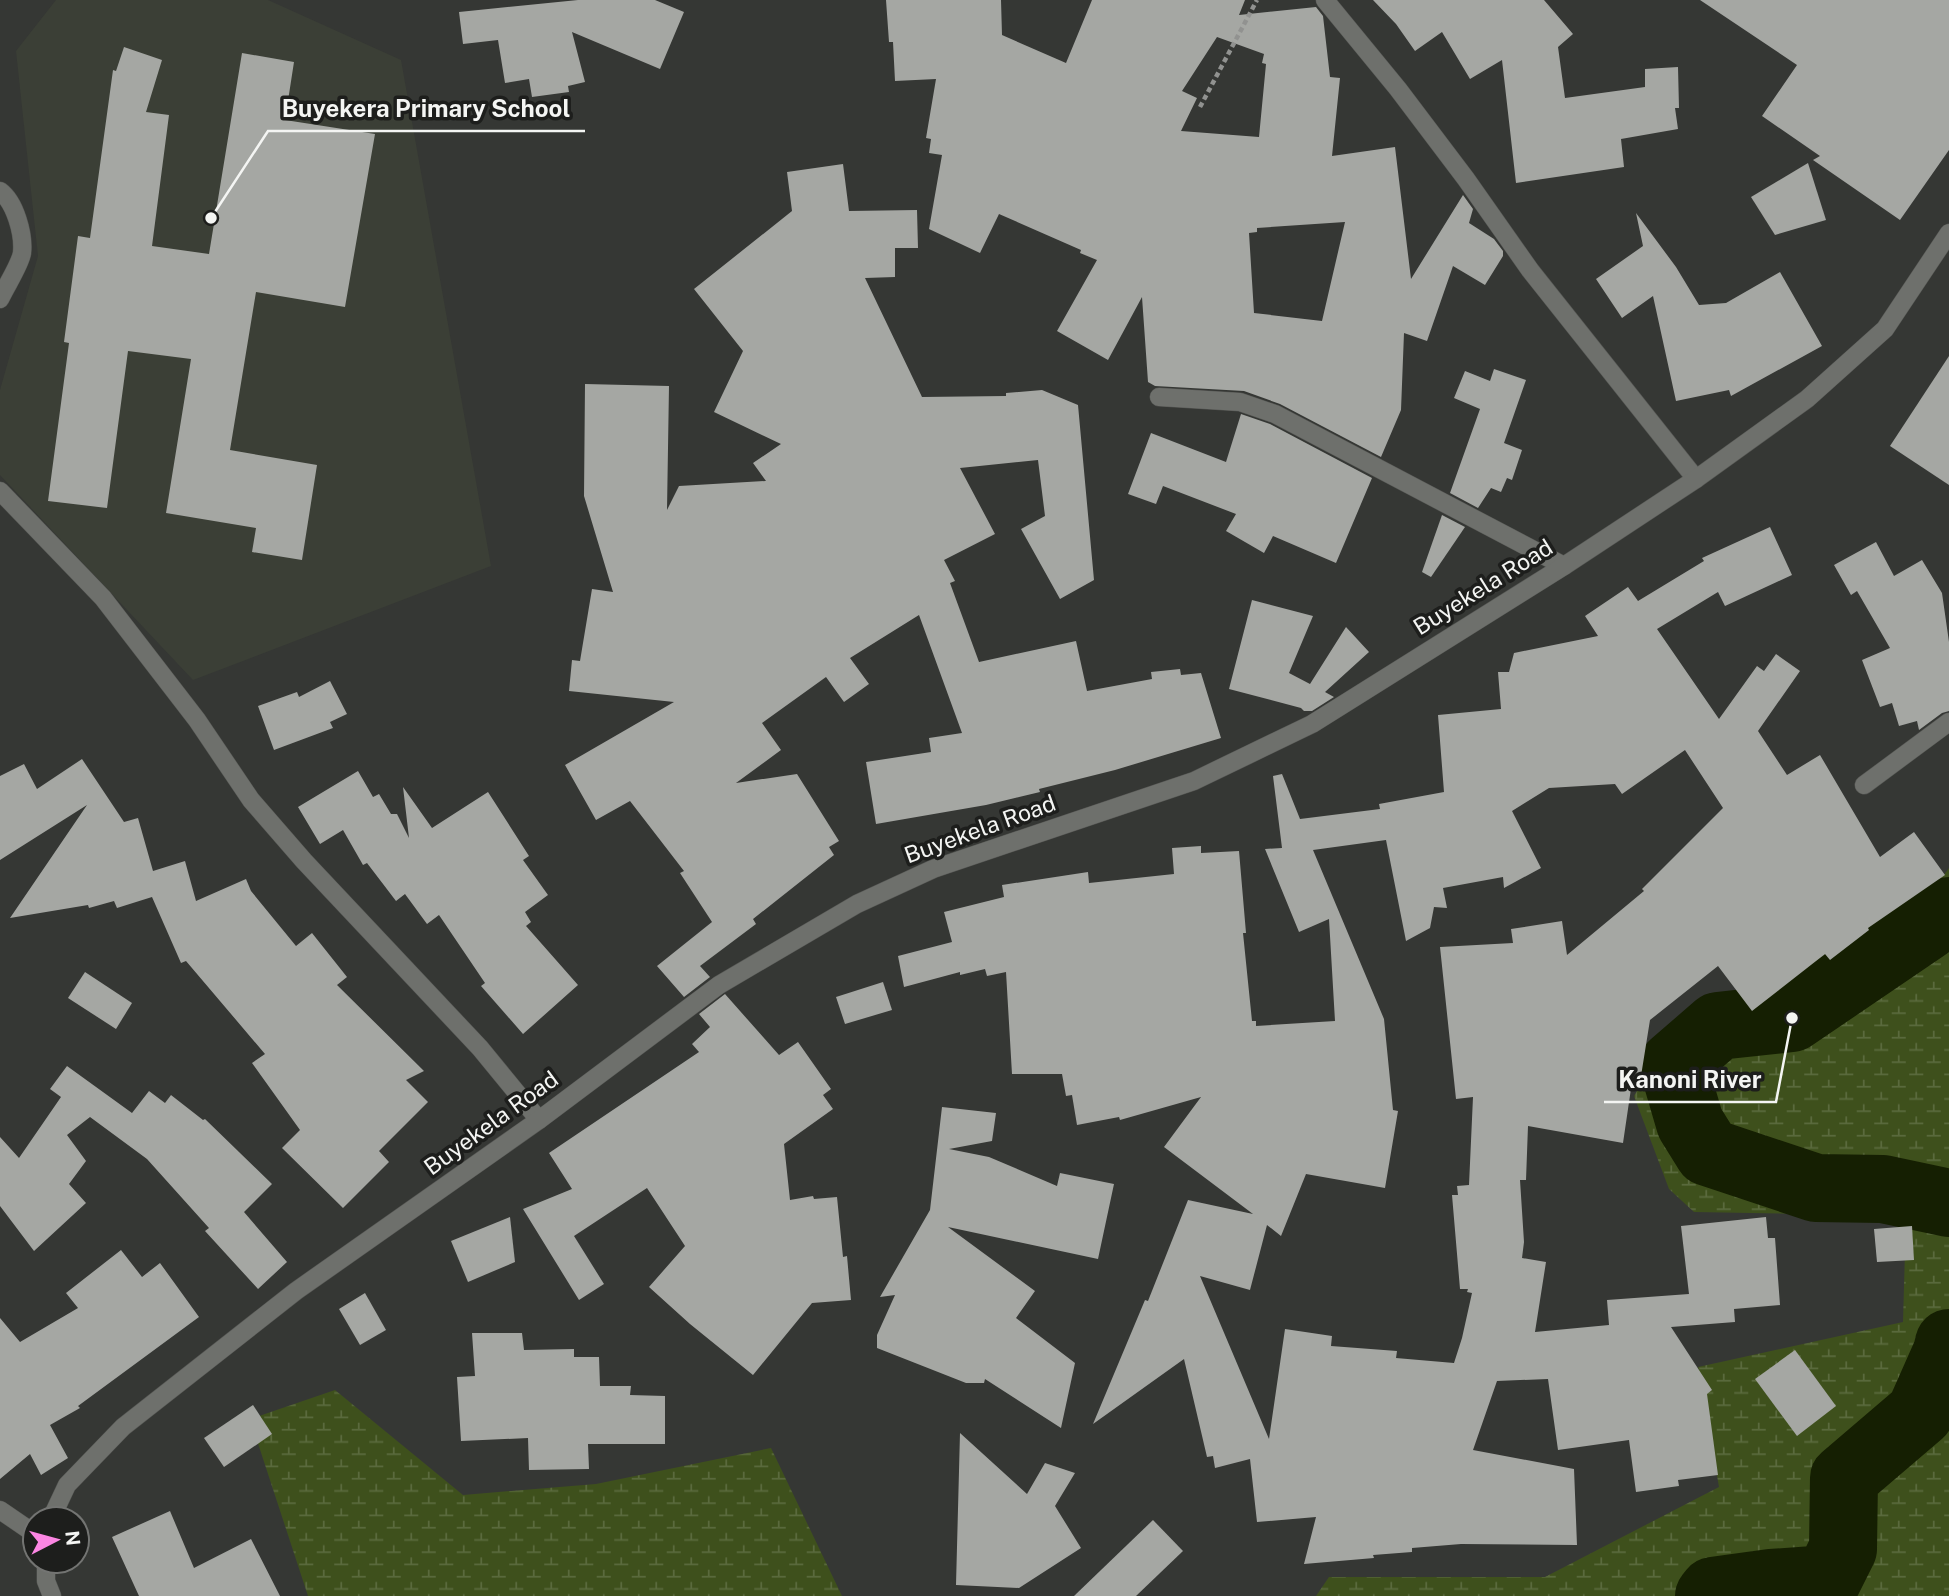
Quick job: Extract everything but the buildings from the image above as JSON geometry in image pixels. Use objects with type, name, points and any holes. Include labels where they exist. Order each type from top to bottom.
[{"type":"street","points":[[1325,0],[1398,89],[1530,270],[1696,479]]},
{"type":"street","points":[[0,191],[8,197],[20,229],[22,253],[0,299]]},
{"type":"street","name":"Buyekela Road","points":[[58,1505],[67,1485],[123,1427],[296,1291],[539,1119],[719,985],[856,904],[933,869],[1206,775],[1312,724],[1564,566],[1696,479],[1807,399],[1885,329],[1949,233]]},
{"type":"street","points":[[1159,397],[1240,402],[1275,414],[1564,566]]},
{"type":"street","points":[[0,491],[103,598],[197,720],[251,800],[304,861],[480,1048],[539,1119]]},
{"type":"street","points":[[1864,785],[1949,722]]},
{"type":"street","points":[[0,1510],[21,1524]]},
{"type":"street","points":[[46,1575],[52,1596]]},
{"type":"path","points":[[1200,107],[1258,0]]},
{"type":"shaded area","points":[[56,0],[268,0],[401,60],[491,566],[193,680],[0,475],[0,390],[38,256],[16,51]]},
{"type":"green space","points":[[1949,868],[1949,1596],[1316,1596],[1329,1577],[1545,1577],[1719,1487],[1698,1367],[1903,1322],[1906,1216],[1694,1212],[1669,1189],[1634,1096],[1670,1036],[1809,965],[1944,875]]},
{"type":"green space","points":[[335,1390],[463,1495],[596,1484],[771,1448],[842,1596],[308,1596],[250,1419]]},
{"type":"waterway","points":[[1949,911],[1792,1018],[1718,1026],[1673,1065],[1690,1123],[1708,1152],[1816,1188],[1883,1189],[1949,1203]]},
{"type":"waterway","points":[[1709,1596],[1713,1591],[1828,1579],[1843,1549],[1844,1478],[1920,1413],[1949,1343]]},
{"type":"place","name":"Buyekera Primary School","points":[[211,218]]},
{"type":"place","name":"Kanoni River","points":[[1792,1018]]}]
